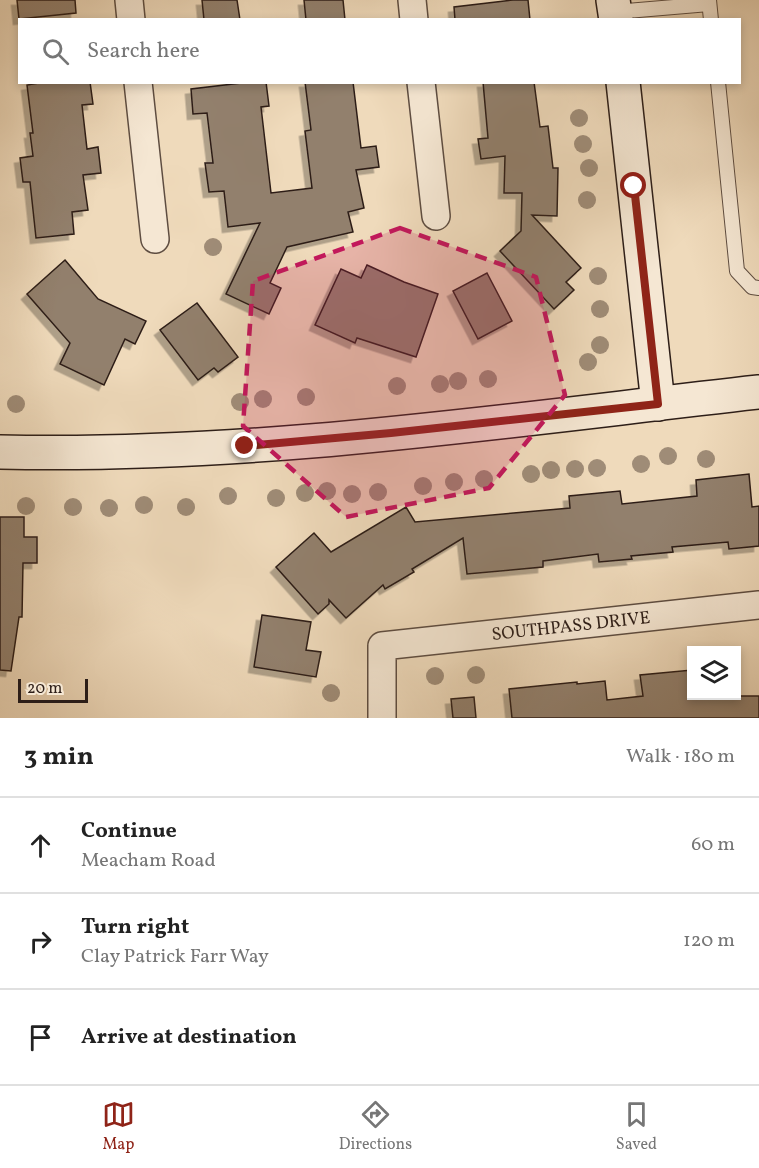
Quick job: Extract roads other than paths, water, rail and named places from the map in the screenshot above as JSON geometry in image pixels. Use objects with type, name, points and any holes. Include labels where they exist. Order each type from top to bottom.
[{"type":"street","points":[[129,0],[131,18]]},
{"type":"street","points":[[412,0],[414,18]]},
{"type":"street","points":[[138,84],[155,239]]},
{"type":"street","points":[[421,84],[436,216]]},
{"type":"street","points":[[622,84],[658,404]]},
{"type":"street","points":[[0,452],[129,451],[245,446],[391,433],[759,393]]},
{"type":"street","name":"SOUTHPASS DRIVE","points":[[382,718],[382,646],[759,605]]},
{"type":"lane","points":[[615,10],[709,2],[711,18]]},
{"type":"lane","points":[[718,84],[737,271],[752,287],[759,288]]}]
